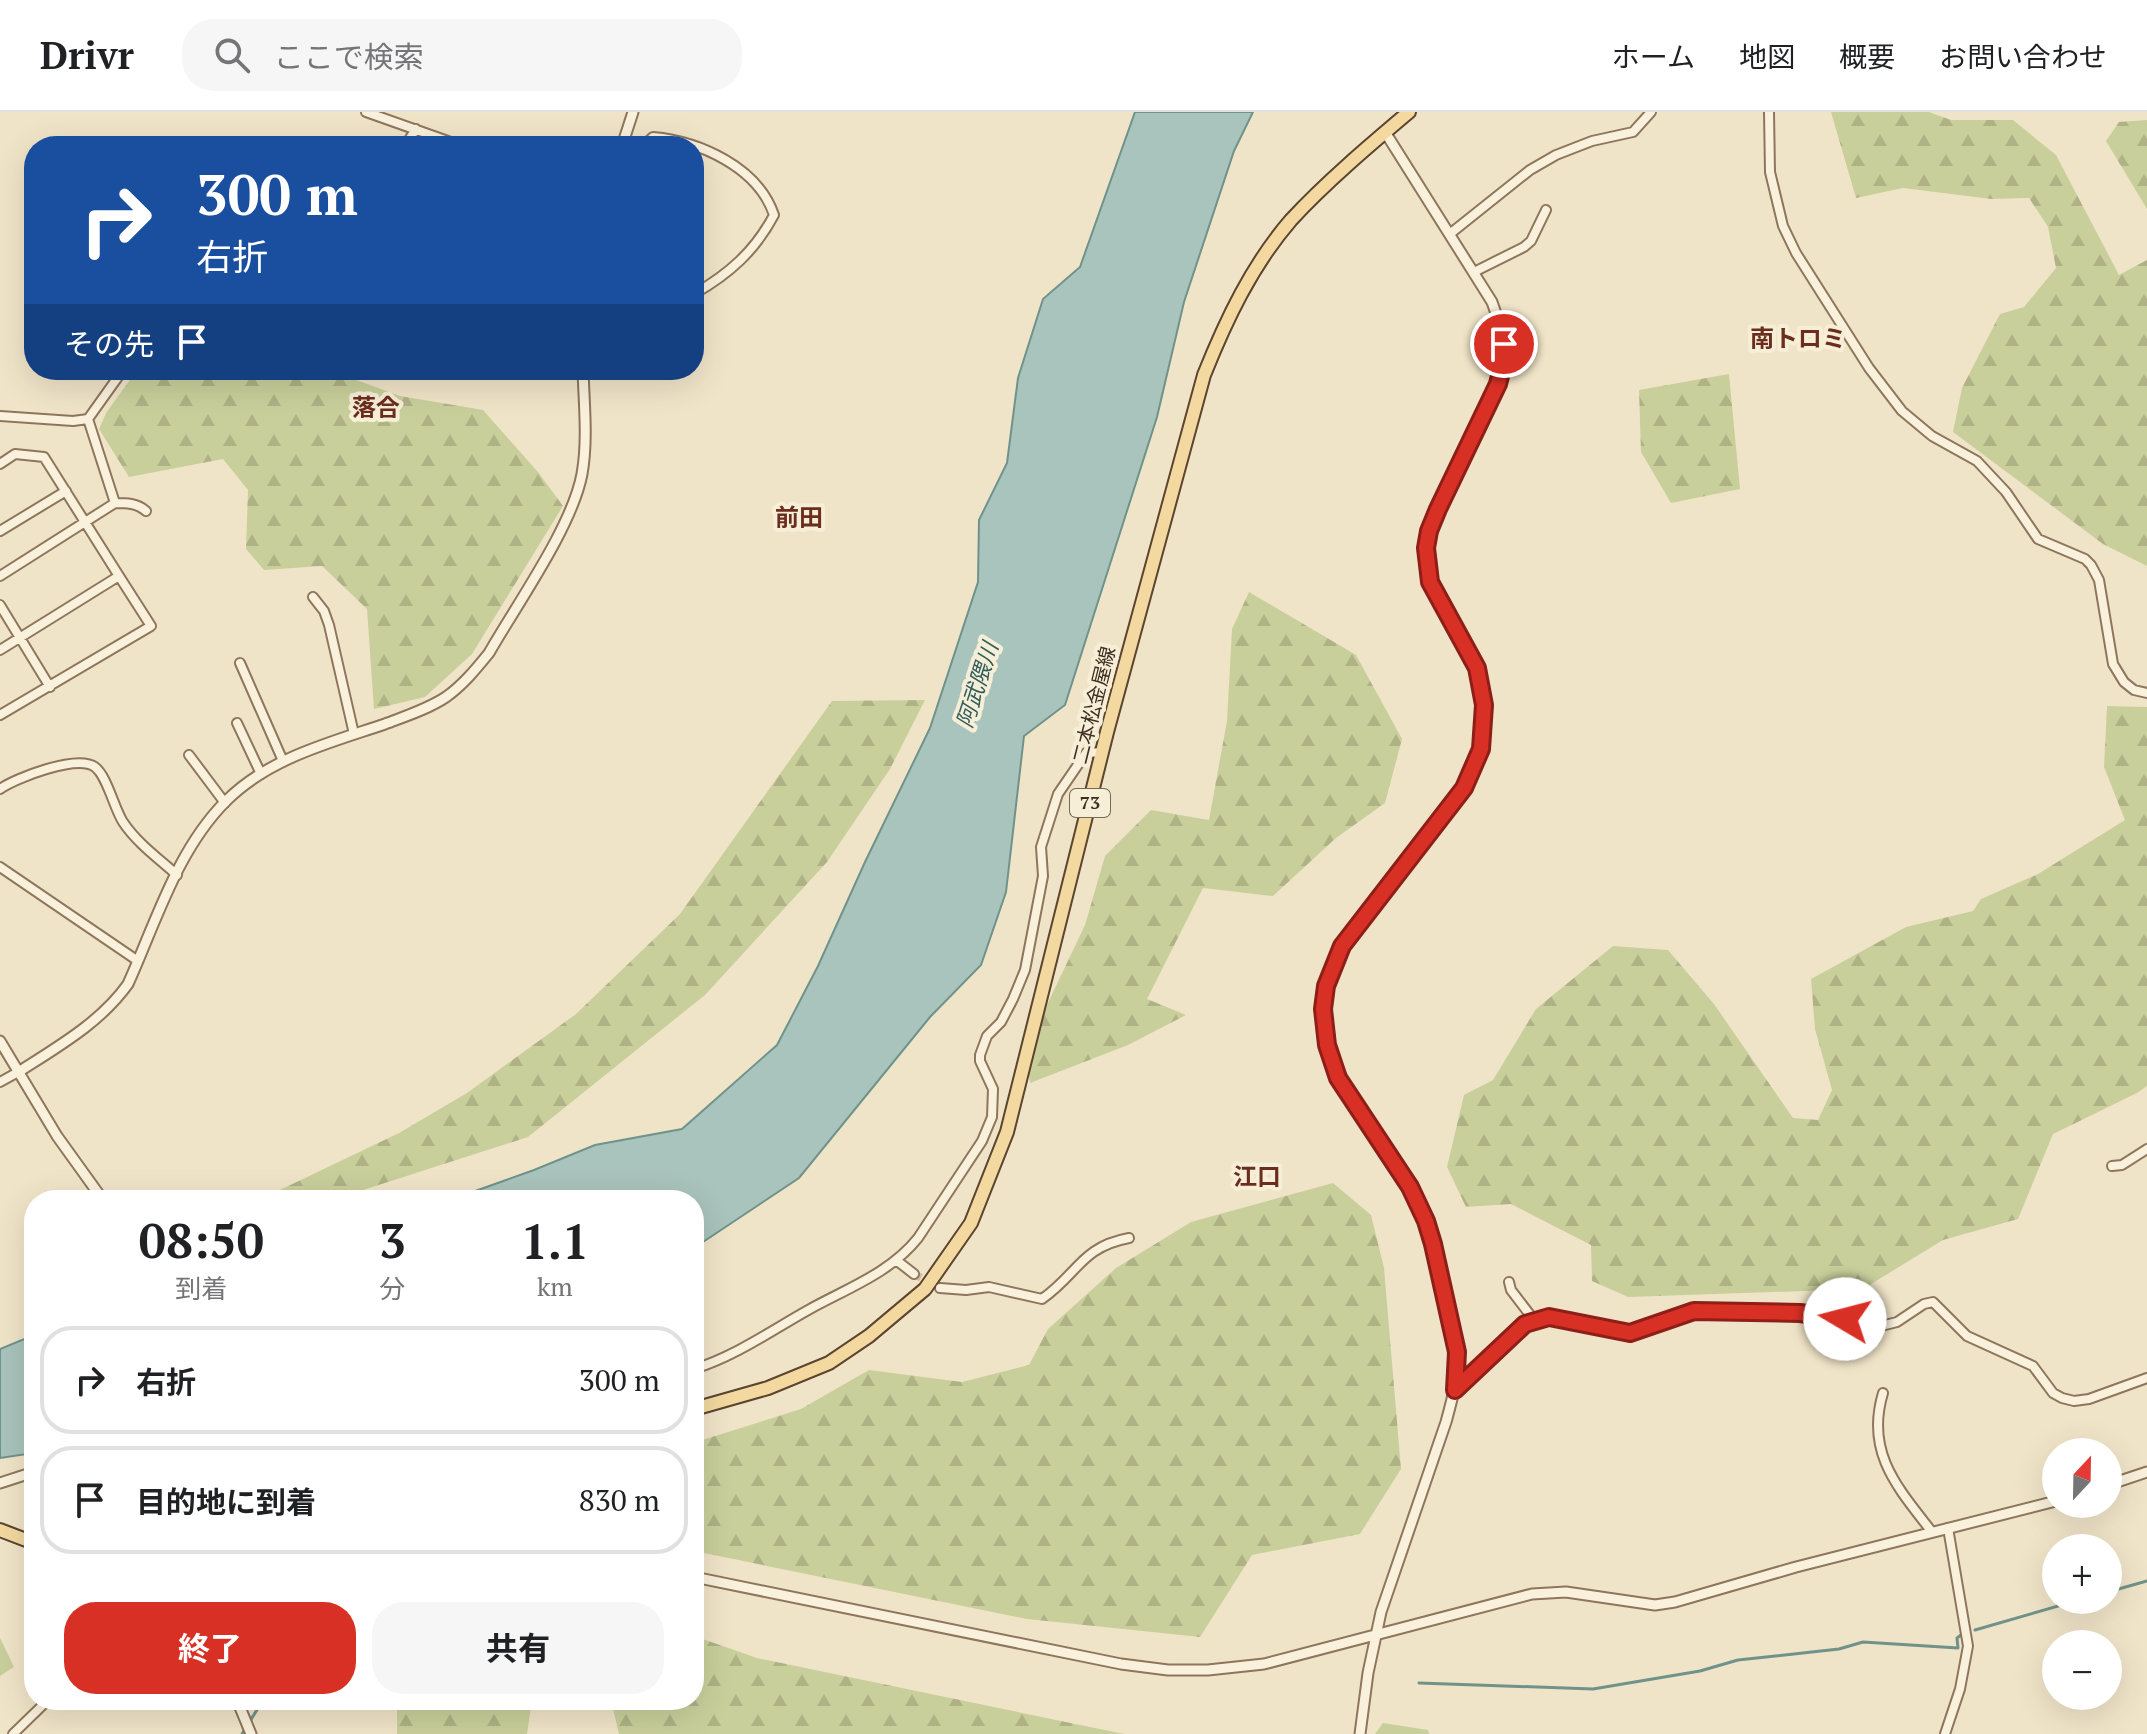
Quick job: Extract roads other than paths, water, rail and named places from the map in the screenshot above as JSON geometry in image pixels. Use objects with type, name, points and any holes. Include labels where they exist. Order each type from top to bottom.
[{"type":"main road","name":"二本松金屋線","points":[[704,1406],[768,1388],[829,1363],[859,1343],[925,1289],[971,1223],[1007,1132],[1103,752],[1204,375],[1226,322],[1265,254],[1291,220],[1409,112]]},
{"type":"main road","points":[[0,1530],[24,1539]]},
{"type":"street","points":[[366,112],[435,136]]},
{"type":"street","points":[[625,136],[633,112]]},
{"type":"street","points":[[1451,233],[1530,170],[1556,155],[1592,141],[1633,132],[1651,112]]},
{"type":"street","points":[[1769,112],[1770,172],[1783,226],[1796,253],[1869,368],[1902,411],[1932,436],[1977,461],[2006,492],[2038,539],[2085,559],[2091,565],[2099,580],[2113,664],[2124,682],[2134,690],[2147,693]]},
{"type":"street","points":[[411,136],[416,129]]},
{"type":"street","points":[[1360,1734],[1376,1634],[1455,1390],[1457,1352],[1426,1221],[1410,1187],[1338,1078],[1327,1045],[1323,1009],[1326,986],[1342,946],[1464,788],[1481,749],[1484,705],[1477,668],[1430,582],[1426,548],[1438,509],[1498,384],[1504,344],[1492,302],[1385,132]]},
{"type":"street","points":[[704,149],[742,171],[770,203],[774,215],[751,251],[735,268],[704,288]]},
{"type":"street","points":[[1474,272],[1531,241],[1546,210]]},
{"type":"street","points":[[0,416],[73,421],[88,419],[116,380]]},
{"type":"street","points":[[0,1082],[72,1037],[114,1003],[128,984],[194,840],[225,803],[283,761],[418,711],[444,698],[458,688],[489,653],[556,537],[582,476],[583,380]]},
{"type":"street","points":[[88,419],[115,503]]},
{"type":"street","points":[[0,464],[15,454],[44,457],[151,626],[0,715]]},
{"type":"street","points":[[0,531],[66,491]]},
{"type":"street","points":[[0,576],[115,503],[141,506],[146,511]]},
{"type":"street","points":[[0,650],[119,576]]},
{"type":"street","points":[[313,597],[324,611],[329,625],[354,734]]},
{"type":"street","points":[[0,605],[50,687]]},
{"type":"street","points":[[240,663],[283,761]]},
{"type":"street","points":[[237,723],[261,774]]},
{"type":"street","points":[[704,1365],[724,1358],[882,1272],[918,1238],[988,1129],[994,1099],[980,1055],[987,1036],[1001,1022],[1025,970],[1043,876],[1041,847],[1058,794],[1086,753],[1103,752]]},
{"type":"street","points":[[189,755],[225,803]]},
{"type":"street","points":[[0,789],[17,778],[45,769],[90,764],[99,772],[124,822],[139,841],[177,875]]},
{"type":"street","points":[[0,867],[138,961]]},
{"type":"street","points":[[0,1041],[57,1136],[96,1190]]},
{"type":"street","points":[[2112,1166],[2122,1165],[2147,1149]]},
{"type":"street","points":[[940,1288],[966,1290],[989,1287],[1042,1299],[1093,1250],[1112,1241],[1129,1238]]},
{"type":"street","points":[[896,1260],[914,1274]]},
{"type":"street","points":[[1509,1282],[1511,1290],[1534,1320]]},
{"type":"street","points":[[1455,1390],[1525,1324],[1549,1317],[1630,1333],[1694,1311],[1810,1314],[1885,1325],[1897,1322],[1924,1304],[1933,1302],[1967,1336],[2033,1366],[2053,1393],[2062,1398],[2074,1401],[2089,1399],[2147,1378]]},
{"type":"street","points":[[1883,1393],[1876,1420],[1888,1473],[1932,1532]]},
{"type":"street","points":[[2122,1480],[2147,1472]]},
{"type":"street","points":[[0,1483],[24,1475]]},
{"type":"street","points":[[704,1579],[1121,1664],[1168,1670],[1208,1670],[1264,1664],[1532,1594],[1566,1592],[1655,1605],[1675,1602],[1796,1567],[2042,1504]]},
{"type":"street","points":[[1945,1734],[1960,1689],[1968,1646],[1948,1528]]},
{"type":"street","points":[[13,1734],[38,1710]]},
{"type":"street","points":[[241,1710],[251,1734]]},
{"type":"water","name":"阿武隈川","points":[[1135,112],[1253,112],[1234,151],[1184,302],[1157,417],[1065,705],[1024,736],[1006,892],[981,965],[930,1017],[799,1178],[704,1241],[704,1190],[478,1190],[595,1145],[682,1129],[777,1045],[818,966],[930,728],[978,582],[979,520],[1007,463],[1018,378],[1043,299],[1080,267]]},
{"type":"water","points":[[24,1339],[24,1454],[0,1458],[0,1349]]},
{"type":"waterway","points":[[2122,1588],[2147,1581]]},
{"type":"waterway","points":[[1975,1630],[2042,1611]]},
{"type":"waterway","points":[[1419,1683],[1593,1689],[1700,1671],[1738,1660],[1839,1649],[1863,1642],[1958,1648],[1957,1638],[1961,1635]]},
{"type":"waterway","points":[[242,1734],[257,1710]]},
{"type":"tunnel","points":[[914,1274],[940,1288]]},
{"type":"district","name":"南トロミ","points":[[1798,339]]},
{"type":"district","name":"落合","points":[[376,408]]},
{"type":"district","name":"前田","points":[[799,518]]},
{"type":"district","name":"江口","points":[[1257,1177]]}]
